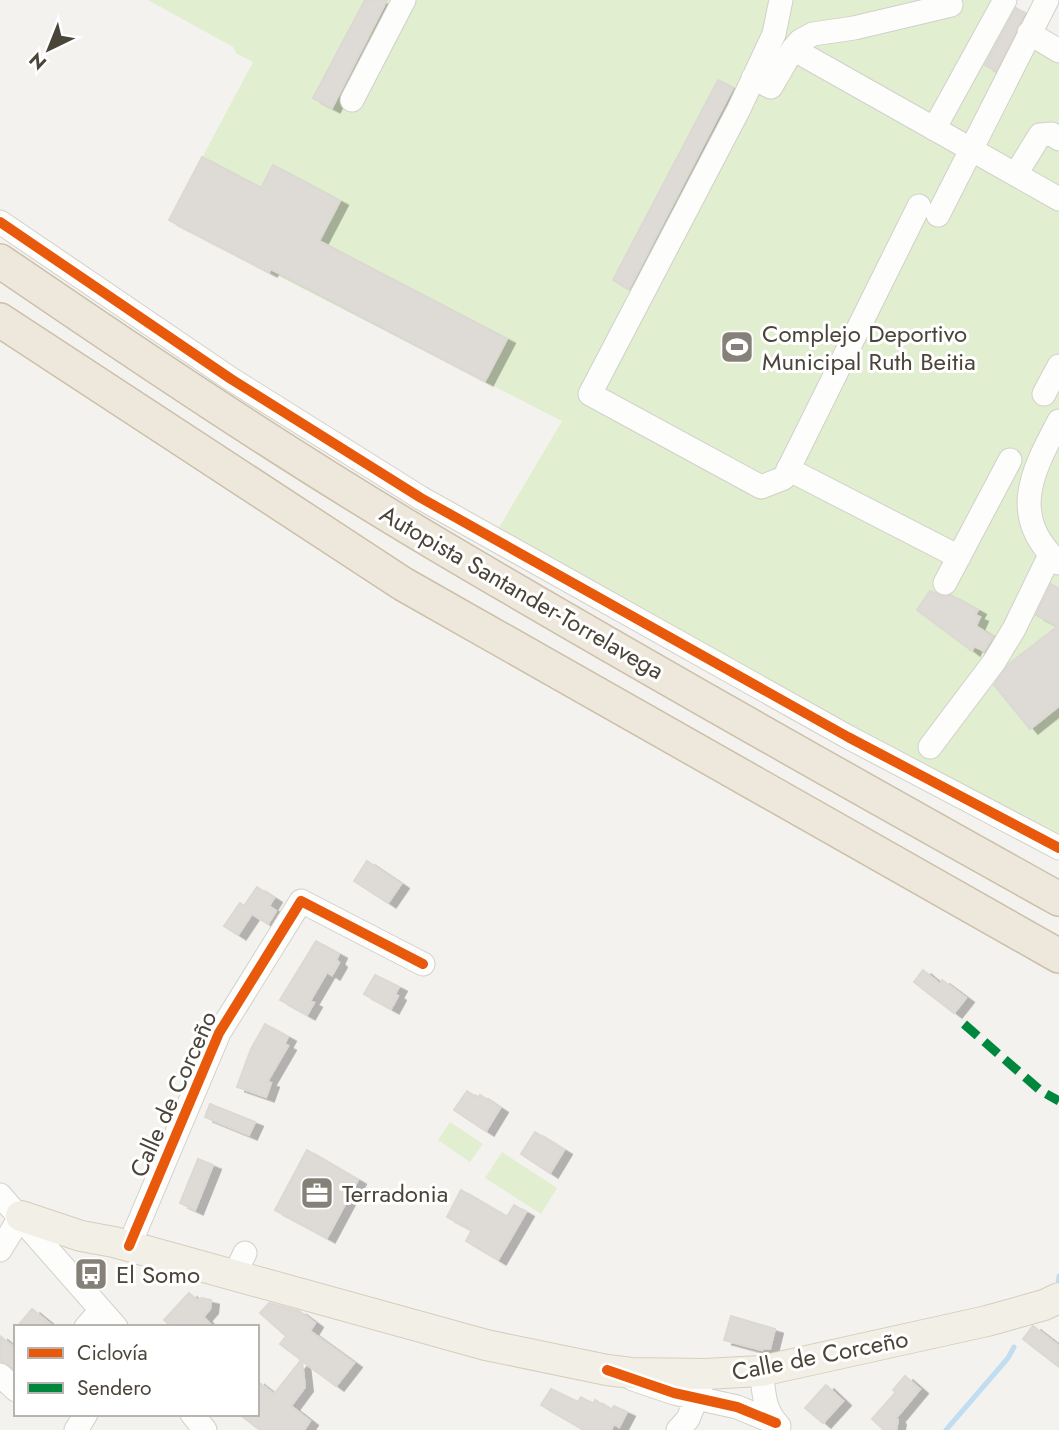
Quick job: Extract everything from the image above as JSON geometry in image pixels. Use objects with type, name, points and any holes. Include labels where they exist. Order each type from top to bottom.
[{"type":"highway","name":"Autopista Santander-Torrelavega","points":[[0,261],[228,414],[431,540],[716,706],[1059,899]]},
{"type":"highway","name":"Autopista Santander-Torrelavega","points":[[0,320],[404,584],[1059,957]]},
{"type":"main road","name":"Calle de Corceño","points":[[21,1216],[81,1236],[129,1247],[240,1264],[486,1345],[631,1373],[707,1391],[750,1372],[987,1321],[1044,1305],[1059,1298]]},
{"type":"main road","name":"Calle de Corceño","points":[[44,1243],[81,1236]]},
{"type":"street","points":[[352,100],[404,0]]},
{"type":"street","points":[[781,0],[774,34],[753,78],[590,394],[761,486],[784,478],[928,211],[972,148],[1047,0]]},
{"type":"street","points":[[934,128],[1004,0]]},
{"type":"street","points":[[753,78],[771,87],[794,48],[813,34],[854,28],[951,5]]},
{"type":"street","points":[[1029,33],[1059,51]]},
{"type":"street","points":[[774,34],[1059,199]]},
{"type":"street","points":[[1016,174],[1040,135],[1052,134],[1059,139]]},
{"type":"street","points":[[0,222],[231,379],[421,498],[848,737],[1059,848]]},
{"type":"street","points":[[1044,394],[1059,366]]},
{"type":"street","points":[[930,747],[994,662],[1054,559],[1036,532],[1029,507],[1029,487],[1036,466],[1059,421]]},
{"type":"street","points":[[945,583],[1010,460]]},
{"type":"street","points":[[788,469],[959,557]]},
{"type":"street","name":"Calle de Corceño","points":[[129,1247],[219,1033],[301,901],[423,964]]},
{"type":"street","points":[[0,1195],[44,1243],[101,1321]]},
{"type":"street","points":[[0,1250],[21,1216]]},
{"type":"street","points":[[750,1372],[779,1427]]},
{"type":"street","points":[[0,1375],[14,1388]]},
{"type":"street","points":[[678,1430],[707,1391],[779,1427]]},
{"type":"street","points":[[194,1416],[205,1430]]},
{"type":"green space","name":"Complejo Deportivo Municipal Ruth Beitia","points":[[148,0],[990,0],[1011,10],[1017,8],[1024,12],[1026,18],[1059,38],[1059,837],[683,635],[497,531],[562,421],[169,220],[253,62],[236,53],[233,47]]},
{"type":"green space","points":[[450,1122],[483,1144],[470,1162],[438,1140]]},
{"type":"green space","points":[[502,1152],[557,1188],[541,1214],[485,1178]]},
{"type":"building","points":[[365,0],[387,0],[332,108],[313,98]]},
{"type":"building","points":[[1016,8],[1025,13],[996,71],[985,65]]},
{"type":"building","points":[[718,80],[733,88],[629,289],[613,280]]},
{"type":"building","points":[[202,157],[261,188],[273,165],[340,201],[319,241],[507,339],[485,381],[271,269],[269,272],[169,220]]},
{"type":"building","points":[[1051,584],[1059,589],[1059,706],[1030,729],[994,685],[1009,664],[1058,626],[1036,615]]},
{"type":"building","points":[[930,591],[945,597],[951,595],[978,610],[975,615],[980,617],[976,626],[993,637],[984,651],[974,646],[972,651],[917,610]]},
{"type":"building","points":[[367,861],[401,884],[388,903],[354,881]]},
{"type":"building","points":[[257,887],[274,898],[269,906],[276,911],[268,924],[252,914],[238,935],[224,926],[240,903],[244,906]]},
{"type":"building","points":[[316,941],[339,954],[336,960],[339,963],[332,975],[327,972],[310,1001],[314,1003],[307,1015],[280,1000]]},
{"type":"building","points":[[923,970],[940,984],[942,980],[966,998],[954,1013],[914,982]]},
{"type":"building","points":[[375,975],[399,987],[395,994],[398,996],[391,1009],[364,994]]},
{"type":"building","points":[[265,1024],[288,1037],[284,1044],[288,1046],[267,1082],[271,1083],[266,1097],[237,1087],[251,1049]]},
{"type":"building","points":[[467,1091],[478,1098],[480,1095],[500,1108],[486,1131],[454,1110]]},
{"type":"building","points":[[210,1104],[255,1122],[249,1135],[205,1117]]},
{"type":"building","points":[[535,1132],[564,1150],[550,1173],[521,1154]]},
{"type":"building","name":"Terradonia","points":[[307,1150],[358,1180],[327,1238],[275,1210]]},
{"type":"building","points":[[198,1159],[213,1165],[195,1210],[180,1203]]},
{"type":"building","points":[[461,1190],[507,1217],[514,1205],[526,1212],[498,1260],[466,1241],[472,1230],[447,1217]]},
{"type":"building","points":[[189,1293],[197,1300],[211,1300],[210,1309],[203,1317],[211,1325],[170,1325],[164,1320]]},
{"type":"building","points":[[269,1303],[299,1311],[315,1323],[310,1331],[354,1363],[336,1386],[302,1361],[305,1387],[291,1406],[310,1421],[304,1430],[260,1430],[242,1416],[259,1416],[259,1383],[274,1394],[301,1360],[280,1344],[286,1336],[260,1313]]},
{"type":"building","points":[[32,1309],[52,1325],[19,1325]]},
{"type":"building","points":[[731,1316],[775,1329],[770,1349],[762,1350],[724,1340]]},
{"type":"building","points":[[1033,1326],[1059,1346],[1059,1367],[1023,1339]]},
{"type":"building","points":[[0,1336],[14,1347],[14,1370],[0,1361]]},
{"type":"building","points":[[905,1376],[920,1389],[896,1418],[896,1430],[884,1430],[872,1419],[896,1392],[893,1390]]},
{"type":"building","points":[[826,1385],[843,1401],[823,1423],[805,1408]]},
{"type":"building","points":[[551,1389],[578,1402],[581,1397],[593,1404],[595,1400],[611,1410],[614,1406],[627,1412],[619,1427],[614,1424],[611,1430],[584,1430],[541,1405]]},
{"type":"waterway","points":[[1058,1286],[1059,1276]]},
{"type":"waterway","points":[[946,1430],[1008,1358],[1014,1347]]},
{"type":"marked path","points":[[964,1024],[1041,1091],[1059,1101]]},
{"type":"cycle path","points":[[0,222],[231,379],[421,498],[848,737],[1059,848]]},
{"type":"cycle path","points":[[129,1246],[219,1033],[301,901],[423,964]]},
{"type":"cycle path","points":[[607,1370],[674,1393],[737,1407],[776,1423]]},
{"type":"place","name":"Complejo Deportivo Municipal Ruth Beitia","points":[[737,347]]},
{"type":"place","name":"Terradonia","points":[[317,1193]]},
{"type":"place","name":"El Somo","points":[[91,1274]]}]
